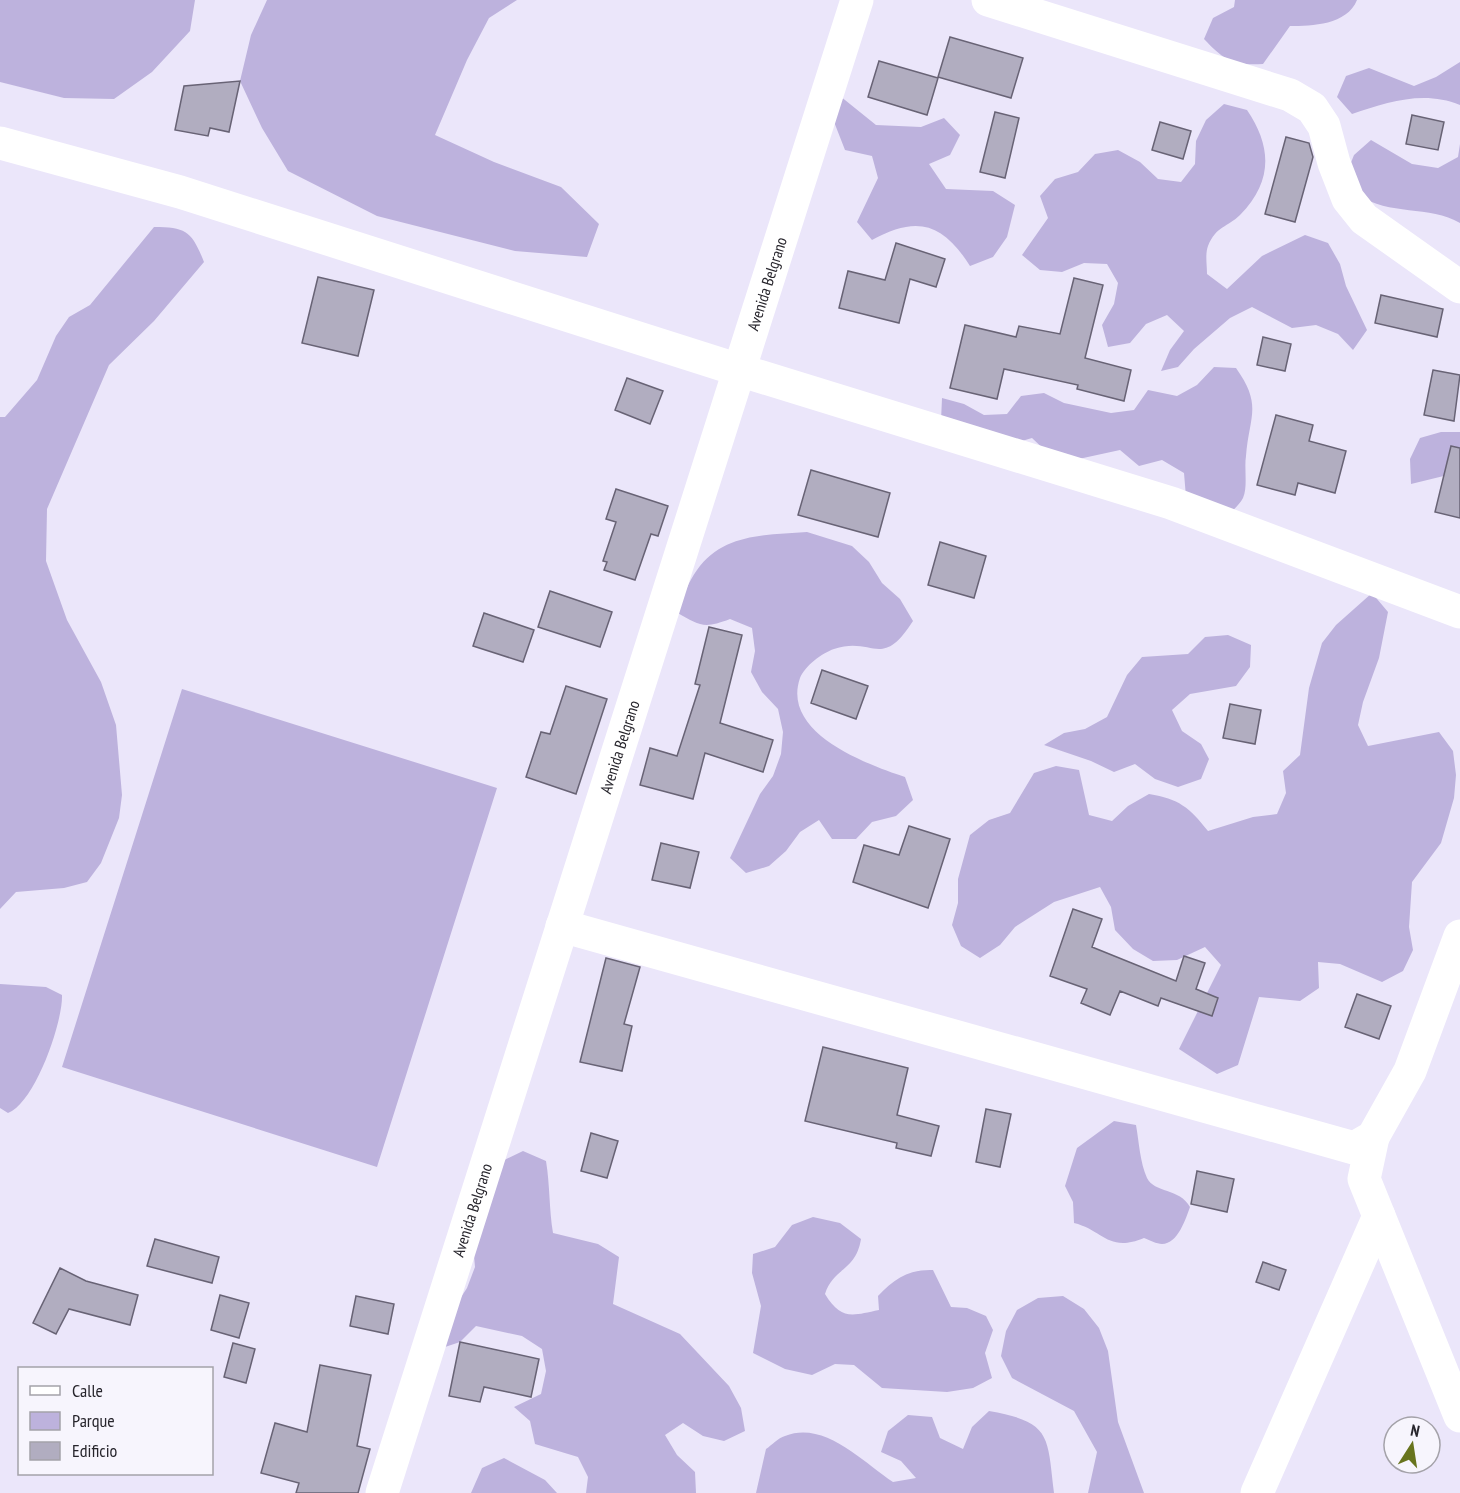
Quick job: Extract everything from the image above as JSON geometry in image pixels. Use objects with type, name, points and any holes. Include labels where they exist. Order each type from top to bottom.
[{"type":"street","name":"Avenida Belgrano","points":[[382,1493],[857,0]]},
{"type":"street","points":[[988,0],[1298,99],[1312,108],[1324,126],[1334,163],[1348,199],[1364,219],[1460,287]]},
{"type":"street","points":[[0,143],[180,192],[739,370],[1171,503],[1460,612]]},
{"type":"street","points":[[562,926],[1354,1148],[1372,1137]]},
{"type":"street","points":[[1460,936],[1410,1071],[1372,1137],[1364,1179],[1460,1416]]},
{"type":"street","points":[[1257,1493],[1379,1216]]},
{"type":"green space","points":[[0,0],[195,0],[190,31],[152,72],[114,99],[64,98],[0,82]]},
{"type":"green space","points":[[267,0],[517,0],[489,18],[467,60],[435,135],[494,162],[561,187],[599,224],[587,257],[515,251],[377,216],[288,171],[262,128],[240,81],[251,35]]},
{"type":"green space","points":[[1235,0],[1357,0],[1345,15],[1337,19],[1318,24],[1290,26],[1263,64],[1244,64],[1224,57],[1204,39],[1213,18],[1234,7]]},
{"type":"green space","points":[[1460,62],[1460,105],[1433,98],[1406,99],[1352,114],[1337,97],[1346,76],[1369,68],[1414,86],[1436,77]]},
{"type":"green space","points":[[840,96],[876,125],[921,127],[944,118],[960,135],[950,155],[929,164],[946,189],[993,191],[1015,205],[1007,237],[993,257],[970,266],[950,240],[939,232],[916,226],[903,227],[872,240],[857,222],[878,178],[872,156],[845,150],[829,109]]},
{"type":"green space","points":[[1224,104],[1247,110],[1261,137],[1265,164],[1259,189],[1251,202],[1236,219],[1218,231],[1211,239],[1207,252],[1207,274],[1227,289],[1262,256],[1305,235],[1328,243],[1340,264],[1346,286],[1367,330],[1353,350],[1338,334],[1316,325],[1292,328],[1252,307],[1230,318],[1194,349],[1178,367],[1161,371],[1170,350],[1184,331],[1167,315],[1146,324],[1130,343],[1108,347],[1102,325],[1114,304],[1118,283],[1107,264],[1084,263],[1062,272],[1040,270],[1022,255],[1048,218],[1040,196],[1055,179],[1078,172],[1095,154],[1118,150],[1140,162],[1158,179],[1181,182],[1195,164],[1196,141],[1206,120]]},
{"type":"green space","points":[[1371,140],[1412,164],[1438,168],[1458,157],[1460,144],[1460,223],[1436,214],[1383,206],[1359,195],[1346,175],[1354,155]]},
{"type":"green space","points":[[154,227],[174,228],[187,233],[196,244],[204,262],[154,321],[109,365],[47,509],[46,561],[67,620],[101,682],[116,725],[122,795],[119,818],[101,863],[87,882],[64,888],[16,892],[0,909],[0,417],[5,417],[37,380],[56,336],[69,317],[90,305]]},
{"type":"green space","points":[[1214,367],[1236,368],[1252,402],[1244,494],[1240,503],[1228,516],[1186,497],[1184,473],[1162,460],[1139,466],[1120,450],[1074,460],[1050,455],[1032,438],[1008,445],[941,421],[942,398],[964,404],[984,415],[1007,414],[1021,396],[1044,393],[1064,403],[1111,413],[1134,410],[1148,390],[1177,396],[1197,385]]},
{"type":"green space","points":[[1441,432],[1460,432],[1460,472],[1411,484],[1410,459],[1420,438]]},
{"type":"green space","points":[[807,532],[852,546],[869,562],[882,583],[900,599],[913,621],[893,645],[876,649],[848,646],[829,651],[814,660],[800,678],[797,698],[803,715],[815,730],[831,743],[869,764],[905,777],[913,800],[896,816],[872,822],[856,839],[832,839],[819,820],[800,832],[786,851],[769,866],[746,873],[730,858],[760,794],[773,776],[781,754],[783,732],[778,709],[762,692],[751,672],[755,651],[752,628],[730,619],[708,625],[697,623],[676,612],[697,570],[720,549],[747,538]]},
{"type":"green space","points":[[1372,593],[1388,612],[1379,658],[1363,702],[1358,725],[1368,746],[1439,732],[1453,751],[1456,775],[1454,798],[1441,843],[1412,882],[1409,927],[1413,950],[1403,971],[1382,982],[1340,964],[1318,962],[1319,988],[1300,1001],[1259,997],[1238,1065],[1217,1074],[1179,1049],[1221,965],[1205,947],[1177,960],[1153,961],[1133,949],[1115,930],[1111,907],[1100,887],[1054,902],[1015,927],[1000,945],[980,958],[961,946],[952,925],[958,903],[958,879],[970,835],[989,820],[1010,813],[1034,773],[1056,766],[1079,770],[1089,815],[1112,821],[1128,806],[1149,794],[1183,805],[1208,831],[1253,817],[1277,814],[1286,793],[1283,771],[1300,755],[1309,688],[1322,643],[1336,625]]},
{"type":"green space","points":[[1228,635],[1251,645],[1250,667],[1236,686],[1190,694],[1172,710],[1182,731],[1201,744],[1209,759],[1201,779],[1178,787],[1155,779],[1135,764],[1114,772],[1091,761],[1044,745],[1064,733],[1085,729],[1107,717],[1127,675],[1142,657],[1188,654],[1205,637]]},
{"type":"green space","points":[[182,689],[497,788],[377,1167],[62,1067]]},
{"type":"green space","points":[[0,984],[46,987],[62,995],[58,1023],[46,1060],[28,1094],[18,1106],[8,1113],[0,1108]]},
{"type":"green space","points":[[1114,1121],[1136,1125],[1141,1159],[1150,1183],[1174,1193],[1186,1201],[1190,1207],[1181,1230],[1168,1243],[1160,1244],[1144,1238],[1132,1242],[1114,1242],[1074,1223],[1073,1202],[1065,1186],[1077,1148]]},
{"type":"green space","points":[[523,1151],[546,1161],[553,1233],[598,1244],[619,1257],[613,1304],[680,1334],[729,1386],[741,1408],[745,1431],[724,1441],[703,1436],[683,1423],[665,1435],[677,1455],[695,1472],[696,1493],[586,1493],[588,1477],[578,1457],[535,1444],[530,1421],[514,1407],[541,1394],[546,1371],[542,1349],[522,1336],[476,1326],[460,1342],[439,1349],[441,1328],[467,1288],[475,1267],[471,1222],[502,1161]]},
{"type":"green space","points":[[813,1217],[840,1223],[861,1239],[850,1264],[833,1279],[825,1294],[836,1308],[848,1314],[879,1310],[878,1296],[896,1280],[909,1273],[933,1270],[951,1307],[967,1308],[986,1316],[993,1330],[985,1353],[992,1378],[973,1388],[947,1392],[882,1388],[854,1365],[835,1364],[812,1375],[785,1369],[753,1353],[761,1306],[752,1273],[753,1254],[775,1247],[792,1225]]},
{"type":"green space","points":[[1063,1296],[1084,1309],[1099,1328],[1108,1351],[1118,1422],[1144,1493],[1088,1493],[1097,1452],[1074,1411],[1012,1378],[1001,1356],[1006,1331],[1017,1310],[1038,1298]]},
{"type":"green space","points":[[989,1411],[1025,1420],[1043,1435],[1050,1458],[1054,1493],[756,1493],[766,1449],[785,1436],[800,1433],[828,1438],[856,1454],[893,1482],[916,1478],[901,1461],[881,1452],[888,1431],[908,1415],[932,1417],[940,1438],[963,1449],[972,1427]]},
{"type":"green space","points":[[504,1458],[545,1480],[557,1493],[471,1493],[482,1468]]},
{"type":"building","points":[[950,37],[1023,58],[1011,98],[938,77]]},
{"type":"building","points":[[879,61],[938,78],[927,115],[868,97]]},
{"type":"building","points":[[240,81],[229,132],[210,128],[208,136],[175,130],[184,86]]},
{"type":"building","points":[[995,112],[1019,118],[1005,178],[980,172]]},
{"type":"building","points":[[1412,115],[1444,122],[1438,150],[1406,144]]},
{"type":"building","points":[[1160,122],[1191,131],[1183,159],[1152,150]]},
{"type":"building","points":[[1286,137],[1309,143],[1313,157],[1295,222],[1265,214]]},
{"type":"building","points":[[896,243],[945,259],[936,287],[910,279],[899,323],[839,308],[848,271],[885,280]]},
{"type":"building","points":[[318,277],[374,290],[358,356],[302,343]]},
{"type":"building","points":[[1074,278],[1103,285],[1085,358],[1131,370],[1124,401],[1077,389],[1078,385],[1004,369],[997,399],[950,388],[965,325],[1016,337],[1019,326],[1060,334]]},
{"type":"building","points":[[1381,295],[1443,309],[1437,337],[1375,323]]},
{"type":"building","points":[[1263,337],[1291,344],[1285,371],[1257,365]]},
{"type":"building","points":[[1433,370],[1460,375],[1454,421],[1424,415]]},
{"type":"building","points":[[627,378],[663,391],[650,424],[615,410]]},
{"type":"building","points":[[1276,415],[1313,425],[1309,441],[1346,451],[1335,493],[1298,483],[1295,495],[1257,485]]},
{"type":"building","points":[[1451,446],[1460,448],[1460,518],[1435,512]]},
{"type":"building","points":[[811,470],[890,493],[878,537],[798,515]]},
{"type":"building","points":[[616,489],[668,506],[658,536],[651,534],[635,580],[604,570],[607,562],[603,561],[616,522],[606,519]]},
{"type":"building","points":[[940,542],[986,556],[974,598],[928,585]]},
{"type":"building","points":[[550,591],[612,612],[600,647],[538,627]]},
{"type":"building","points":[[484,613],[534,630],[523,662],[473,646]]},
{"type":"building","points":[[709,627],[742,635],[720,723],[773,740],[763,772],[705,753],[693,799],[640,785],[650,748],[677,756],[700,685],[695,684]]},
{"type":"building","points":[[822,670],[868,686],[856,719],[811,703]]},
{"type":"building","points":[[566,686],[607,699],[576,794],[526,777],[541,732],[550,734]]},
{"type":"building","points":[[1230,704],[1261,710],[1255,744],[1223,738]]},
{"type":"building","points":[[909,826],[950,839],[928,908],[853,882],[864,845],[899,855]]},
{"type":"building","points":[[661,843],[699,852],[690,888],[652,880]]},
{"type":"building","points":[[1073,909],[1102,919],[1092,947],[1176,981],[1184,956],[1205,963],[1196,989],[1218,998],[1212,1016],[1161,998],[1158,1006],[1120,991],[1110,1015],[1081,1003],[1087,989],[1050,976]]},
{"type":"building","points":[[606,958],[640,967],[624,1024],[632,1026],[622,1071],[580,1062]]},
{"type":"building","points":[[1357,994],[1391,1006],[1379,1039],[1345,1027]]},
{"type":"building","points":[[823,1047],[908,1068],[897,1115],[939,1126],[931,1156],[896,1148],[897,1143],[805,1121]]},
{"type":"building","points":[[986,1109],[1011,1114],[1000,1167],[976,1162]]},
{"type":"building","points":[[591,1133],[618,1141],[607,1178],[581,1171]]},
{"type":"building","points":[[1197,1171],[1234,1179],[1227,1212],[1191,1204]]},
{"type":"building","points":[[155,1239],[219,1257],[212,1283],[147,1266]]},
{"type":"building","points":[[1263,1262],[1286,1270],[1279,1290],[1256,1282]]},
{"type":"building","points":[[60,1268],[86,1281],[138,1295],[130,1325],[69,1309],[56,1334],[33,1323]]},
{"type":"building","points":[[220,1295],[249,1303],[239,1338],[211,1330]]},
{"type":"building","points":[[356,1296],[394,1304],[388,1334],[350,1326]]},
{"type":"building","points":[[460,1342],[539,1359],[531,1397],[484,1387],[480,1402],[449,1396]]},
{"type":"building","points":[[233,1343],[255,1349],[246,1383],[224,1377]]},
{"type":"building","points":[[320,1365],[371,1375],[357,1446],[370,1449],[358,1493],[296,1493],[299,1483],[261,1473],[275,1423],[307,1432]]}]
